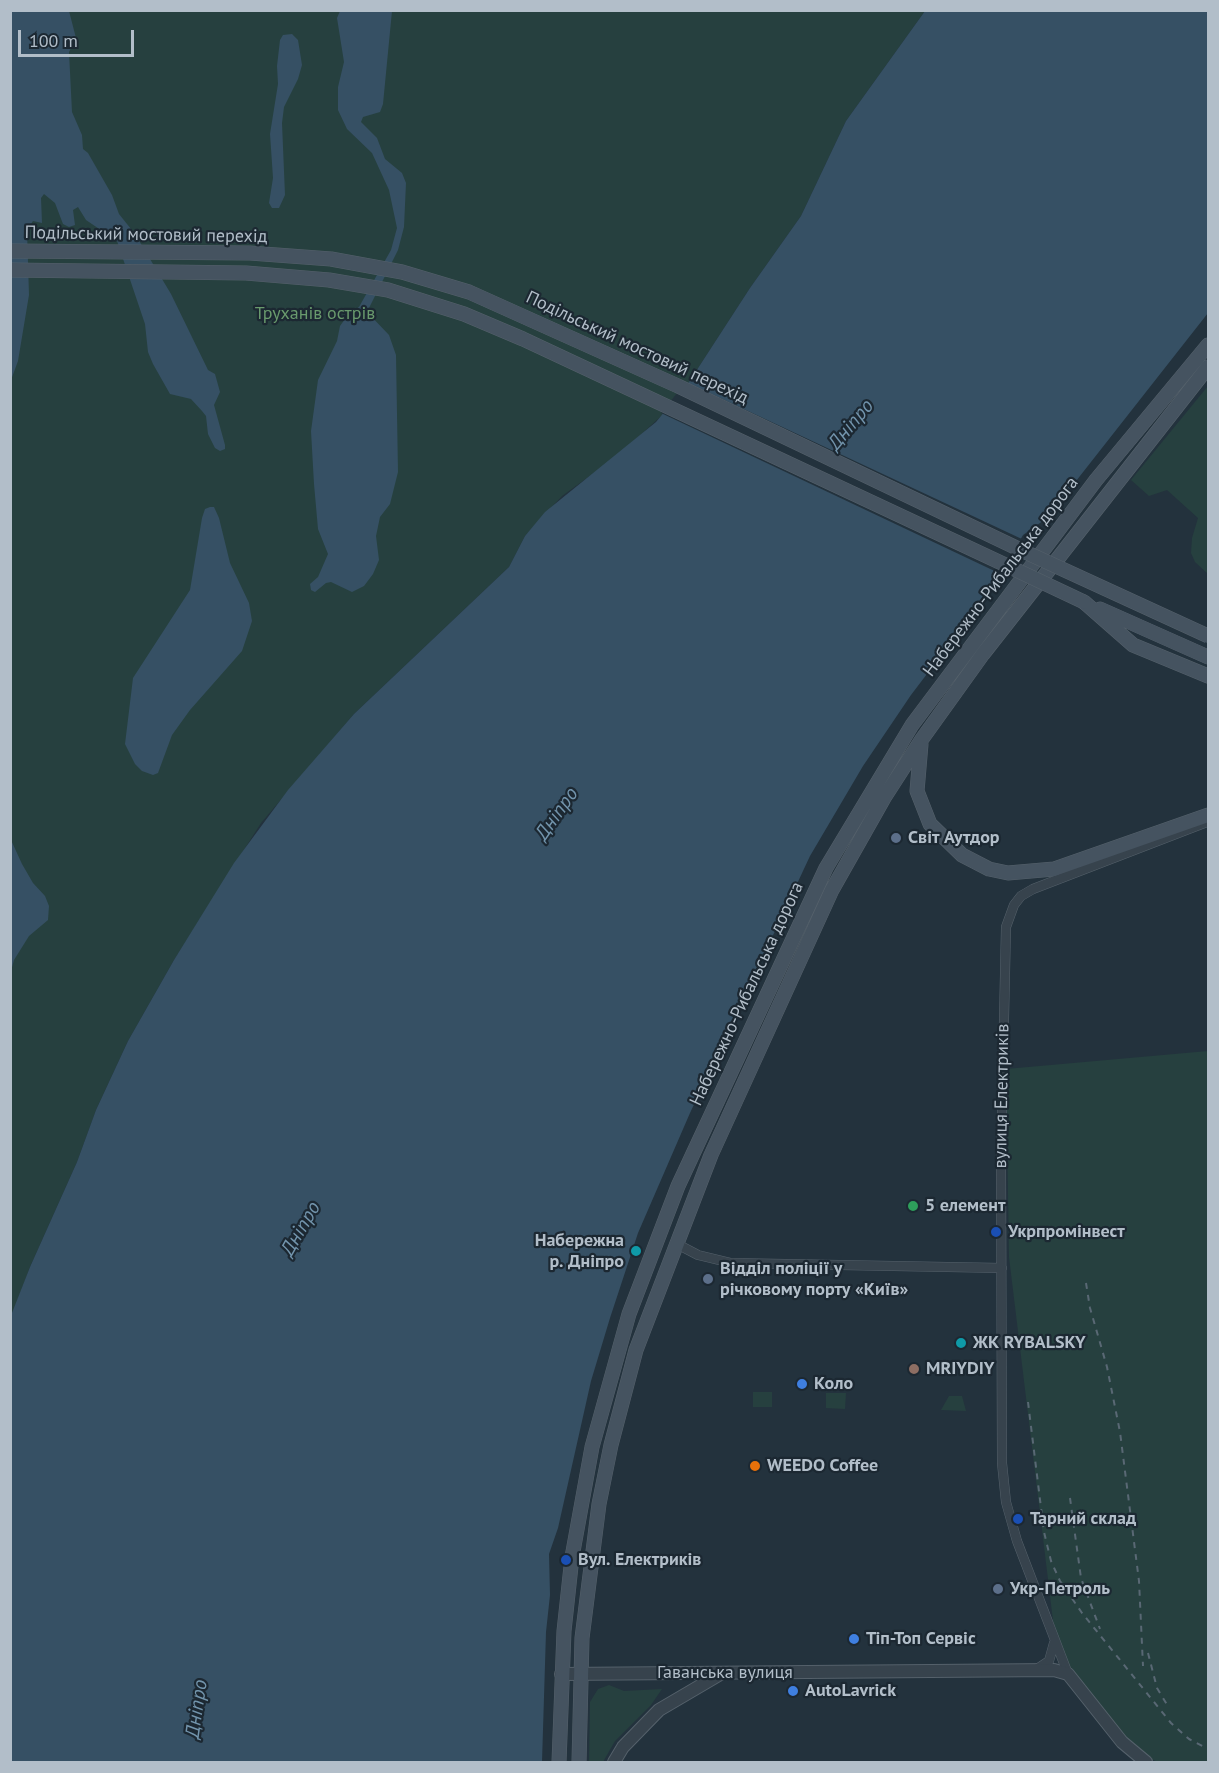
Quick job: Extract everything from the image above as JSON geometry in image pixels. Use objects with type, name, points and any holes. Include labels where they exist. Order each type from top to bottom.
[{"type":"main road","name":"Подільський мостовий перехід","points":[[10,251],[250,253],[331,259],[402,272],[469,292],[678,386],[1209,636]]},
{"type":"main road","name":"Подільський мостовий перехід","points":[[10,270],[246,273],[328,280],[388,290],[464,314],[523,339],[1084,602],[1209,657]]},
{"type":"main road","name":"Набережно-Рибальська дорога","points":[[559,1762],[561,1674],[572,1557],[581,1500],[604,1396],[629,1314],[678,1186],[826,868],[912,725],[1096,480],[1209,345]]},
{"type":"main road","name":"Набережно-Рибальська дорога","points":[[579,1762],[580,1674],[591,1559],[611,1445],[636,1350],[711,1155],[832,890],[855,846],[922,739],[983,654],[1209,367]]},
{"type":"main road","points":[[1084,602],[1133,645],[1209,676]]},
{"type":"main road","points":[[922,739],[917,791],[923,812],[930,824],[947,843],[962,855],[989,869],[1017,874],[1054,869],[1209,815]]},
{"type":"street","name":"вулиця Електриків","points":[[1146,1762],[1122,1742],[1068,1674],[1023,1561],[1006,1502],[1002,1463],[1002,1268],[1006,927],[1009,916],[1021,896],[1033,889],[1209,822]]},
{"type":"street","points":[[675,1244],[698,1255],[731,1263],[1002,1268]]},
{"type":"street","points":[[1036,1670],[1051,1658],[1054,1637]]},
{"type":"street","name":"Гаванська вулиця","points":[[561,1674],[1036,1670],[1059,1671],[1068,1674]]},
{"type":"street","points":[[614,1762],[623,1746],[659,1710],[722,1673]]},
{"type":"green space","name":"Труханів острів","points":[[10,11],[925,11],[846,121],[801,216],[669,409],[616,457],[562,496],[525,536],[509,567],[354,714],[261,823],[174,960],[128,1041],[96,1110],[77,1162],[30,1267],[11,1318]]},
{"type":"green space","points":[[1208,386],[1208,574],[1195,562],[1191,553],[1192,538],[1198,518],[1167,490],[1149,496],[1131,480]]},
{"type":"green space","points":[[1208,1051],[1208,1762],[1158,1762],[1142,1755],[1058,1662],[1009,1257],[1006,1069]]},
{"type":"green space","points":[[753,1392],[772,1392],[772,1407],[753,1407]]},
{"type":"green space","points":[[826,1393],[846,1393],[845,1409],[826,1408]]},
{"type":"green space","points":[[949,1396],[962,1396],[966,1411],[941,1410]]},
{"type":"green space","points":[[609,1685],[624,1691],[662,1689],[651,1705],[615,1741],[603,1762],[589,1762],[590,1702],[598,1689]]},
{"type":"water","points":[[11,11],[69,11],[76,38],[69,52],[72,112],[82,135],[83,149],[88,153],[112,195],[119,214],[135,234],[171,294],[208,370],[215,374],[220,392],[214,405],[225,449],[220,451],[215,448],[208,434],[206,416],[202,411],[191,399],[170,394],[153,364],[148,352],[145,324],[117,241],[86,220],[78,207],[73,210],[75,225],[69,227],[63,224],[55,203],[44,194],[41,198],[42,223],[33,221],[27,230],[29,295],[18,361],[11,380]]},
{"type":"water","points":[[340,11],[392,11],[383,104],[380,112],[363,117],[361,122],[377,138],[385,159],[402,173],[406,183],[404,227],[398,250],[367,312],[389,335],[396,355],[398,472],[390,504],[380,517],[376,536],[379,560],[373,574],[364,586],[352,592],[331,582],[326,583],[315,592],[311,590],[310,584],[318,577],[328,554],[318,529],[314,484],[311,431],[318,380],[337,341],[340,326],[350,312],[359,307],[391,250],[397,228],[389,190],[372,153],[347,129],[338,110],[338,87],[344,62],[337,18]]},
{"type":"water","name":"Дніпро","points":[[925,11],[1208,11],[1208,313],[1047,518],[1023,535],[996,583],[911,695],[863,766],[810,856],[690,1113],[638,1233],[610,1318],[591,1381],[558,1528],[549,1554],[550,1595],[546,1632],[542,1762],[11,1762],[10,1318],[77,1162],[96,1110],[128,1041],[174,960],[234,863],[288,790],[354,714],[509,567],[525,536],[545,512],[656,422],[689,382],[750,288],[801,216],[846,121]]},
{"type":"water","points":[[292,34],[298,40],[302,65],[298,79],[284,107],[282,123],[285,195],[279,208],[272,208],[269,203],[273,178],[270,134],[278,84],[277,66],[280,40],[283,35]]},
{"type":"water","points":[[214,507],[219,518],[230,563],[249,603],[252,621],[242,651],[190,710],[172,735],[158,773],[153,775],[142,771],[135,764],[125,744],[133,678],[190,590],[202,518],[205,509]]},
{"type":"water","points":[[11,840],[22,864],[33,883],[45,896],[49,906],[48,920],[29,936],[14,960],[11,971]]},
{"type":"pier","points":[[686,382],[1024,540],[1003,575],[661,413]]},
{"type":"railway","points":[[1086,1283],[1120,1432],[1139,1581],[1143,1666]]},
{"type":"railway","points":[[1028,1402],[1044,1532],[1051,1561],[1060,1581],[1082,1613],[1171,1723],[1189,1739],[1208,1749]]},
{"type":"railway","points":[[1070,1498],[1081,1578],[1100,1629]]},
{"type":"railway","points":[[1148,1653],[1157,1688],[1169,1708]]},
{"type":"place","name":"Світ Аутдор","points":[[896,838]]},
{"type":"place","name":"5 елемент","points":[[913,1206]]},
{"type":"place","name":"Укрпромінвест","points":[[996,1232]]},
{"type":"place","name":"Набережна р. Дніпро","points":[[636,1251]]},
{"type":"place","name":"Відділ поліції у річковому порту «Київ»","points":[[708,1279]]},
{"type":"place","name":"ЖК RYBALSKY","points":[[961,1343]]},
{"type":"place","name":"MRIYDIY","points":[[914,1369]]},
{"type":"place","name":"Коло","points":[[802,1384]]},
{"type":"place","name":"WEEDO Coffee","points":[[755,1466]]},
{"type":"place","name":"Тарний склад","points":[[1018,1519]]},
{"type":"place","name":"Вул. Електриків","points":[[566,1560]]},
{"type":"place","name":"Укр-Петроль","points":[[998,1589]]},
{"type":"place","name":"Тіп-Топ Сервіс","points":[[854,1639]]},
{"type":"place","name":"AutoLavrick","points":[[793,1691]]}]
